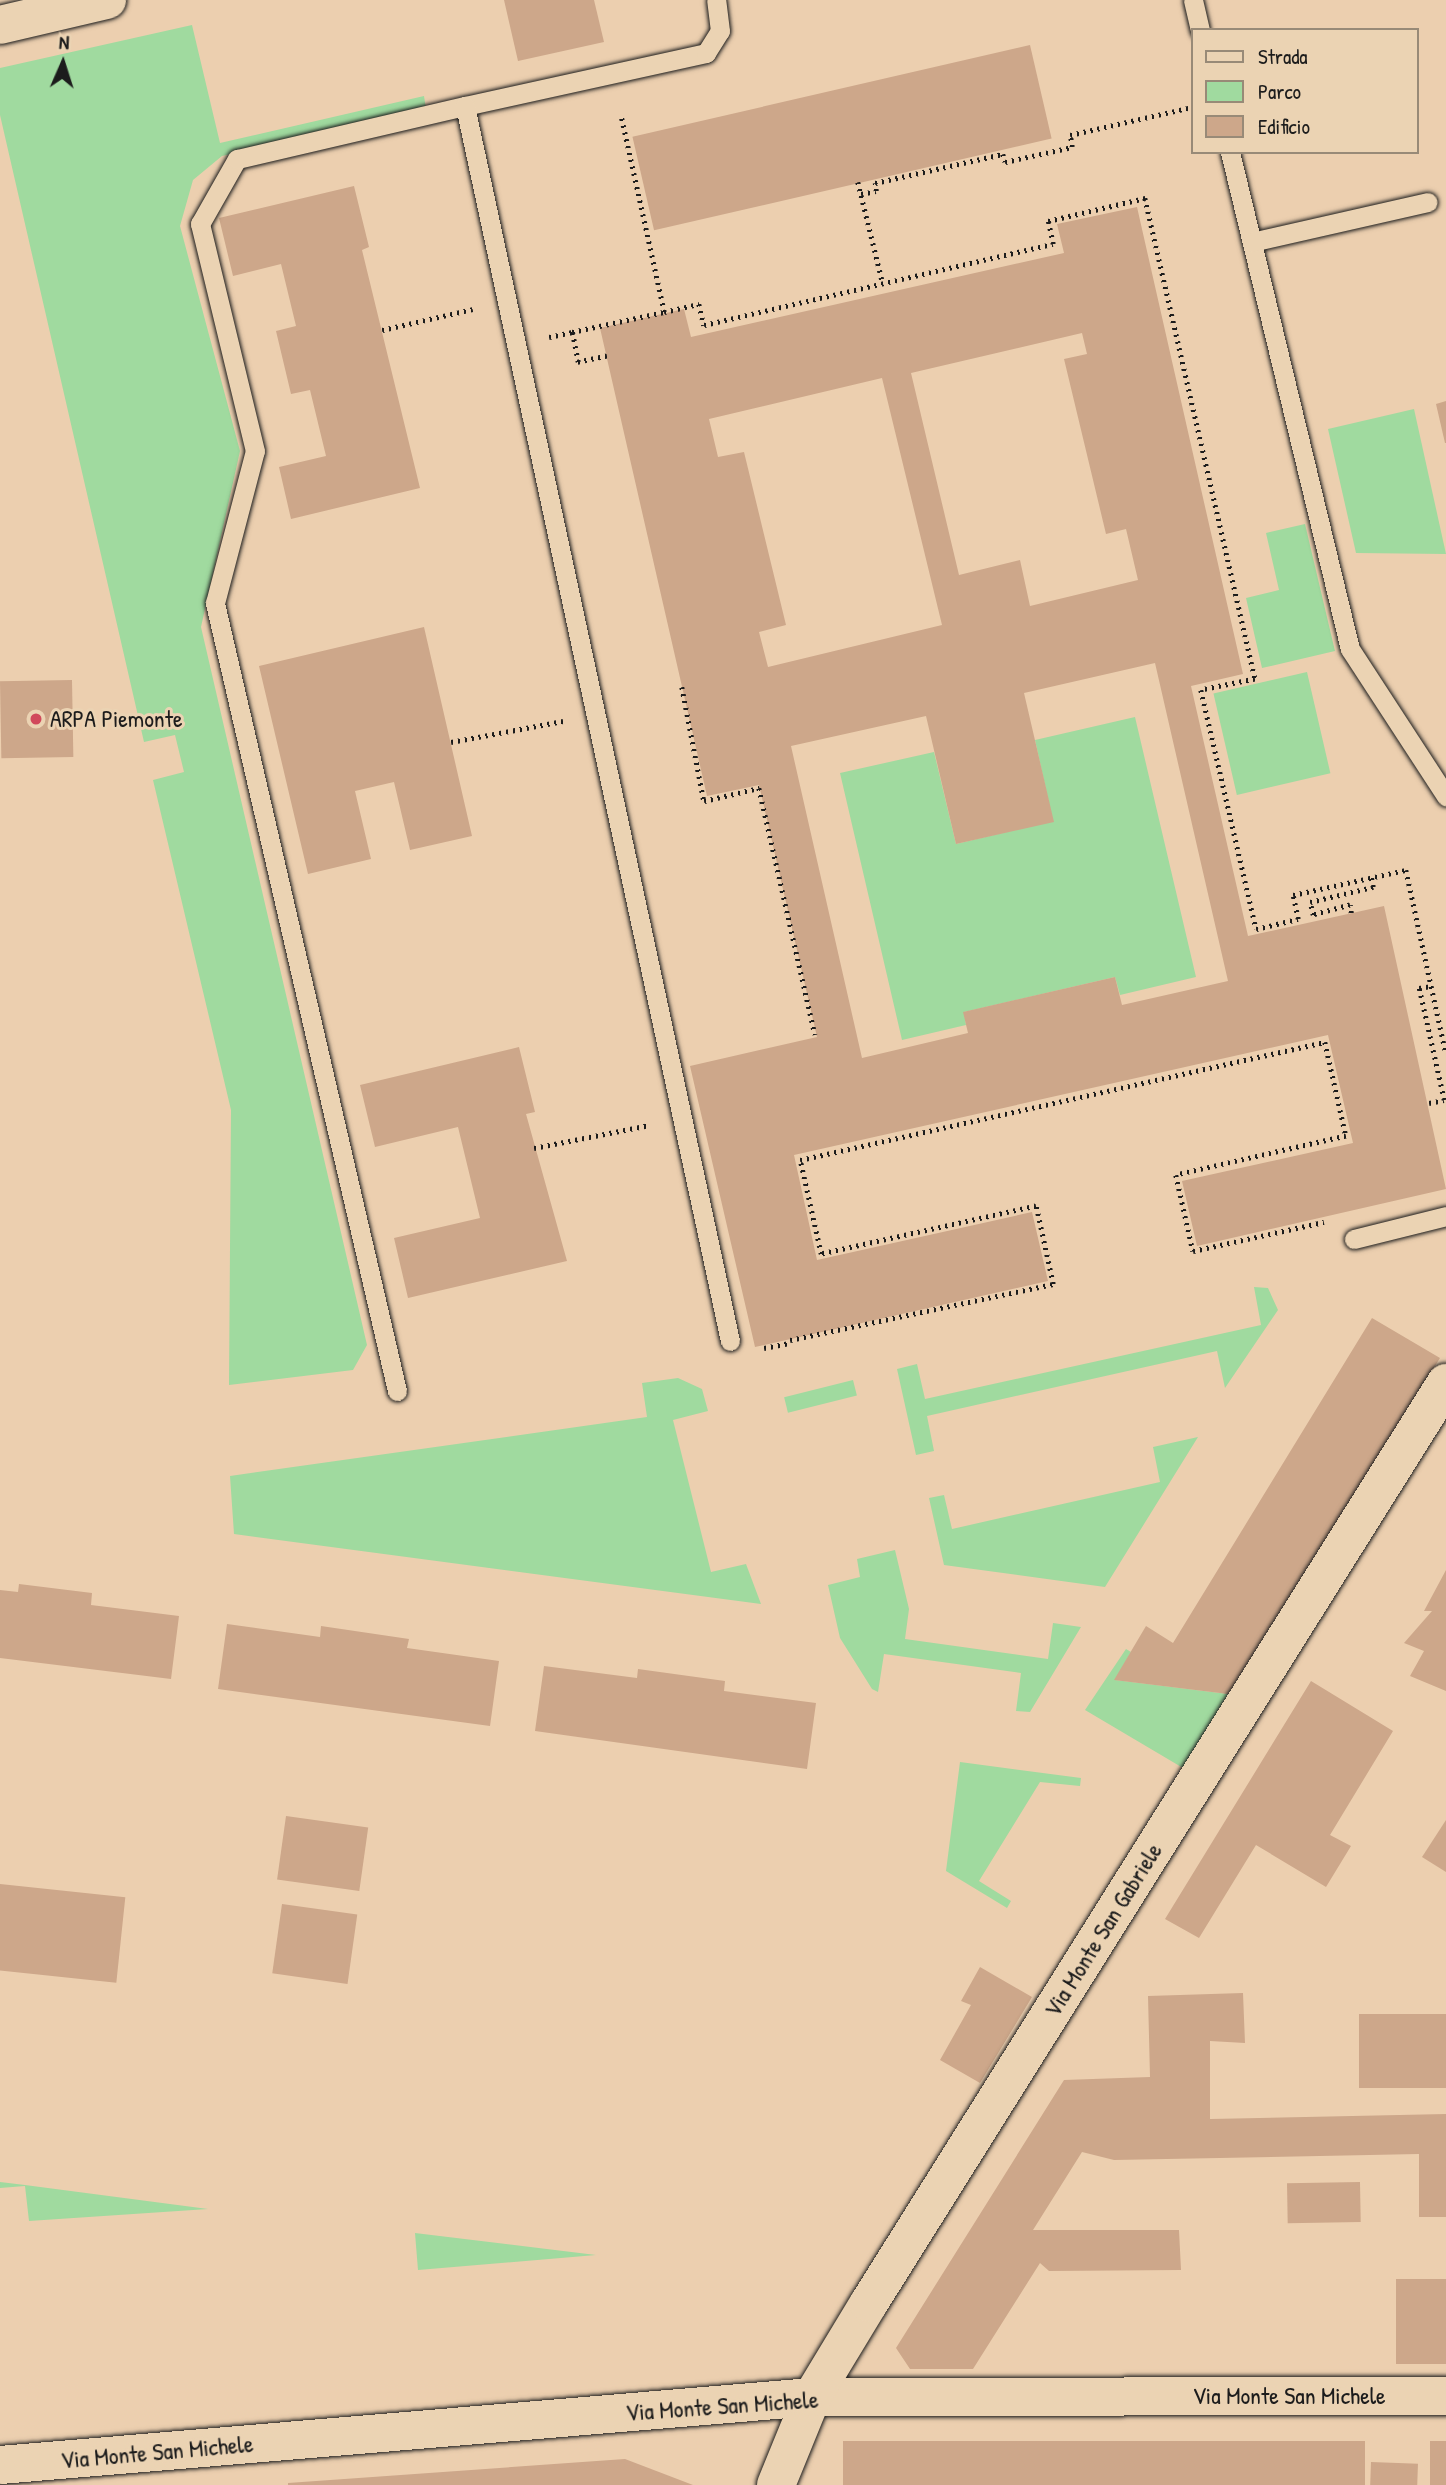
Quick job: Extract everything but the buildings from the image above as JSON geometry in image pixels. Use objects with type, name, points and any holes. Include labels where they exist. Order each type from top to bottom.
[{"type":"street","points":[[0,25],[107,0]]},
{"type":"street","name":"Via Monte San Gabriele","points":[[776,2485],[812,2397],[1446,1383]]},
{"type":"street","name":"Via Monte San Michele","points":[[0,2465],[812,2397],[1446,2396]]},
{"type":"lane","points":[[397,1391],[215,603],[255,451],[200,224],[237,159],[706,53],[720,31],[716,0]]},
{"type":"lane","points":[[1193,0],[1200,28]]},
{"type":"lane","points":[[465,106],[730,1341]]},
{"type":"lane","points":[[1230,154],[1350,649],[1446,796]]},
{"type":"lane","points":[[1252,242],[1429,202]]},
{"type":"lane","points":[[1354,1239],[1446,1216]]},
{"type":"path","points":[[861,194],[876,191],[874,183],[913,174],[1072,147],[1070,135],[1190,107]]},
{"type":"path","points":[[621,116],[664,312]]},
{"type":"path","points":[[858,182],[883,284]]},
{"type":"path","points":[[546,338],[699,304],[704,325],[883,284],[1053,244],[1048,221],[1145,198],[1255,679],[1202,690],[1256,929],[1298,919],[1293,895],[1406,870],[1446,1053]]},
{"type":"path","points":[[382,330],[484,307]]},
{"type":"path","points":[[572,332],[578,362],[607,356]]},
{"type":"path","points":[[682,687],[704,801],[759,788],[816,1035]]},
{"type":"path","points":[[451,742],[574,719]]},
{"type":"path","points":[[1218,806],[1228,804]]},
{"type":"path","points":[[1351,913],[1350,905],[1313,915],[1310,902],[1373,887],[1371,877]]},
{"type":"path","points":[[1429,1103],[1444,1100],[1419,988],[1431,986]]},
{"type":"path","points":[[760,1349],[1052,1284],[1035,1206],[821,1254],[800,1160],[1325,1042],[1346,1136],[1175,1175],[1193,1251],[1279,1232]]},
{"type":"path","points":[[534,1148],[661,1122]]},
{"type":"green space","points":[[192,25],[220,143],[424,96],[426,109],[222,156],[193,180],[180,226],[240,451],[201,627],[367,1345],[353,1370],[229,1385],[231,1110],[153,780],[184,772],[175,735],[144,742],[0,115],[0,68]]},
{"type":"green space","points":[[1414,409],[1446,554],[1356,553],[1328,429]]},
{"type":"green space","points":[[1305,524],[1335,651],[1262,668],[1246,598],[1279,590],[1266,533]]},
{"type":"green space","points":[[1307,672],[1330,773],[1237,795],[1213,694]]},
{"type":"green space","points":[[1135,717],[1196,977],[1120,995],[1115,977],[964,1012],[966,1025],[902,1040],[840,773],[934,752],[956,844],[1053,821],[1035,740]]},
{"type":"green space","points":[[1254,1287],[1268,1288],[1278,1310],[1225,1388],[1217,1351],[927,1416],[934,1451],[916,1455],[897,1369],[917,1364],[925,1399],[1261,1325]]},
{"type":"green space","points":[[678,1378],[702,1389],[708,1411],[673,1420],[711,1572],[746,1564],[761,1604],[234,1534],[230,1476],[647,1417],[642,1383]]},
{"type":"green space","points":[[853,1380],[857,1396],[788,1413],[784,1397]]},
{"type":"green space","points":[[1198,1437],[1105,1587],[944,1565],[929,1498],[944,1495],[952,1529],[1160,1482],[1153,1447]]},
{"type":"green space","points":[[895,1550],[909,1609],[905,1639],[1048,1659],[1053,1623],[1081,1627],[1030,1712],[1016,1711],[1021,1673],[884,1654],[878,1692],[872,1689],[840,1638],[828,1585],[860,1577],[857,1559]]},
{"type":"green space","points":[[1126,1649],[1131,1652],[1115,1680],[1228,1694],[1183,1768],[1085,1710]]},
{"type":"green space","points":[[960,1762],[1081,1778],[1080,1786],[1040,1782],[979,1881],[1011,1901],[1007,1908],[946,1871]]},
{"type":"green space","points":[[0,2182],[208,2209],[29,2221],[25,2186],[0,2188]]},
{"type":"green space","points":[[415,2233],[596,2255],[418,2270]]},
{"type":"place","name":"ARPA Piemonte","points":[[36,719]]}]
